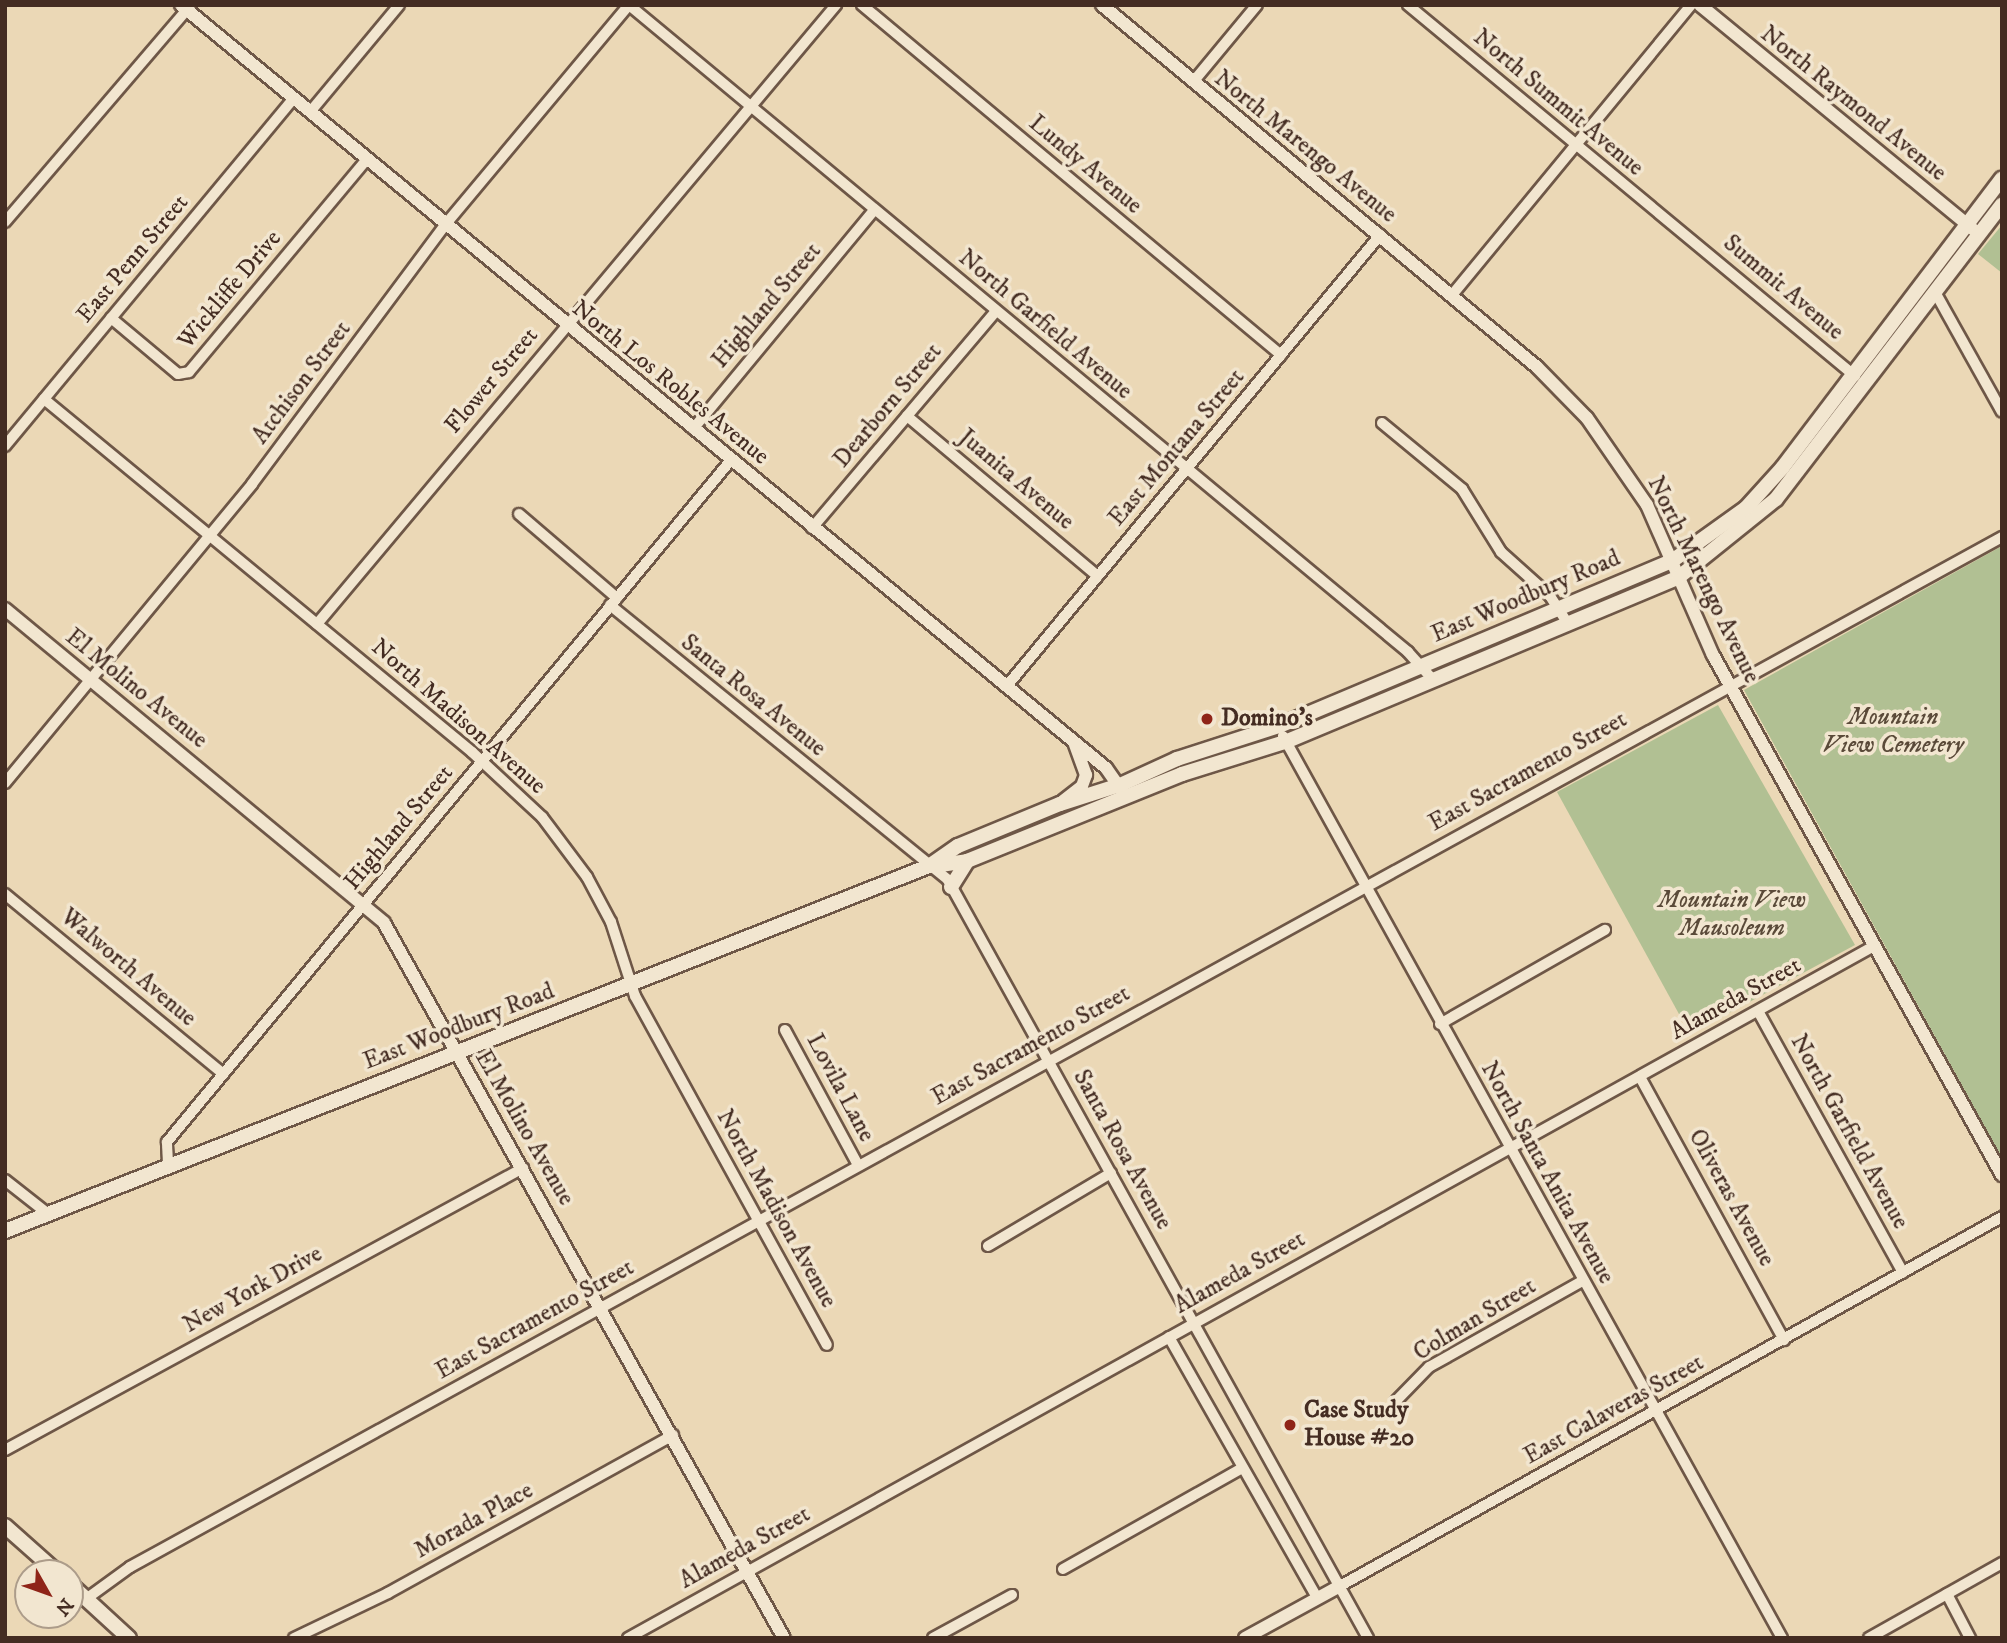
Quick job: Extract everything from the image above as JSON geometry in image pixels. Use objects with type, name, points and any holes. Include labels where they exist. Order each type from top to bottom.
[{"type":"main road","name":"East Woodbury Road","points":[[929,866],[967,861],[1123,791],[1210,747],[1279,726],[1672,561],[1746,508],[1855,376],[1965,225],[2002,179]]},
{"type":"main road","name":"East Woodbury Road","points":[[5,1231],[168,1163],[633,984],[929,866],[958,846],[1060,804],[1123,791],[1285,742],[1679,577],[1776,499],[2002,205]]},
{"type":"main road","points":[[1210,747],[1215,762]]},
{"type":"main road","points":[[951,887],[967,861]]},
{"type":"main road","points":[[5,1526],[42,1559]]},
{"type":"main road","points":[[86,1599],[129,1638]]},
{"type":"street","points":[[310,112],[399,5]]},
{"type":"street","name":"North Garfield Avenue","points":[[629,5],[1187,469],[1432,679]]},
{"type":"street","name":"Atchison Street","points":[[5,783],[211,536],[446,225],[629,5]]},
{"type":"street","name":"Flower Street","points":[[317,624],[836,5]]},
{"type":"street","name":"Lundy Avenue","points":[[862,5],[1280,355]]},
{"type":"street","name":"North Marengo Avenue","points":[[1102,5],[1538,367],[1587,418],[1647,505],[1730,685],[2002,1175]]},
{"type":"street","points":[[1194,82],[1256,5]]},
{"type":"street","name":"North Summit Avenue","points":[[1408,5],[1683,233]]},
{"type":"street","points":[[1452,295],[1691,5]]},
{"type":"street","name":"North Raymond Avenue","points":[[1700,5],[1979,234]]},
{"type":"street","points":[[5,222],[186,7]]},
{"type":"street","name":"North Los Robles Avenue","points":[[186,7],[568,327],[1006,687],[1074,744],[1123,791]]},
{"type":"street","name":"East Penn Street","points":[[5,446],[294,98]]},
{"type":"street","name":"Wickliffe Drive","points":[[111,318],[178,374],[189,372],[367,159]]},
{"type":"street","name":"Highland Street","points":[[693,429],[874,210]]},
{"type":"street","name":"Summit Avenue","points":[[1683,233],[1855,376]]},
{"type":"street","name":"East Montana Street","points":[[1006,687],[1380,235]]},
{"type":"street","points":[[1935,292],[2002,412]]},
{"type":"street","name":"Dearborn Street","points":[[812,528],[995,312]]},
{"type":"street","name":"North Madison Avenue","points":[[44,399],[482,761],[542,817],[587,877],[611,922],[642,1008],[827,1345]]},
{"type":"street","name":"Juanita Avenue","points":[[907,416],[1098,576]]},
{"type":"street","points":[[1382,423],[1462,489],[1501,552],[1550,596],[1568,624]]},
{"type":"street","name":"Highland Street","points":[[168,1163],[167,1142],[731,460]]},
{"type":"street","name":"Santa Rosa Avenue","points":[[519,514],[614,601],[951,887],[1368,1638]]},
{"type":"street","name":"East Sacramento Street","points":[[86,1599],[130,1567],[2002,537]]},
{"type":"street","name":"El Molino Avenue","points":[[5,609],[364,904],[395,940],[602,1307],[784,1638]]},
{"type":"street","name":"North Santa Anita Avenue","points":[[1279,726],[1363,887],[1782,1638]]},
{"type":"street","points":[[1060,804],[1082,786],[1086,775],[1074,744]]},
{"type":"street","name":"Walworth Avenue","points":[[5,894],[223,1074]]},
{"type":"street","points":[[1440,1024],[1605,930]]},
{"type":"street","name":"Alameda Street","points":[[628,1638],[1874,946]]},
{"type":"street","name":"North Garfield Avenue","points":[[1758,1011],[1903,1273]]},
{"type":"street","name":"Lovila Lane","points":[[785,1030],[858,1165]]},
{"type":"street","name":"Oliveras Avenue","points":[[1640,1077],[1784,1340]]},
{"type":"street","name":"New York Drive","points":[[5,1450],[523,1168]]},
{"type":"street","points":[[988,1246],[1111,1173]]},
{"type":"street","points":[[5,1180],[47,1213]]},
{"type":"street","name":"East Calaveras Street","points":[[1245,1638],[1655,1413],[2002,1217]]},
{"type":"street","name":"Colman Street","points":[[1395,1402],[1429,1367],[1581,1281]]},
{"type":"street","points":[[1169,1337],[1242,1468],[1266,1502],[1317,1598]]},
{"type":"street","name":"Morada Place","points":[[293,1638],[388,1593],[673,1435]]},
{"type":"street","points":[[1063,1569],[1242,1468]]},
{"type":"street","points":[[1869,1638],[2002,1563]]},
{"type":"street","points":[[1947,1594],[1970,1638]]},
{"type":"street","points":[[933,1638],[1012,1595]]},
{"type":"green space","points":[[2002,225],[2002,273],[1978,254]]},
{"type":"green space","name":"Mountain View Cemetery","points":[[2002,546],[2002,1158],[1744,690]]},
{"type":"green space","name":"Mountain View Cemetery","points":[[1718,705],[1855,945],[1690,1034],[1557,792]]},
{"type":"place","name":"Domino's","points":[[1207,719]]},
{"type":"place","name":"Case Study House #20","points":[[1290,1425]]},
{"type":"park label","name":"Mountain View Mausoleum","points":[[1732,915]]}]
